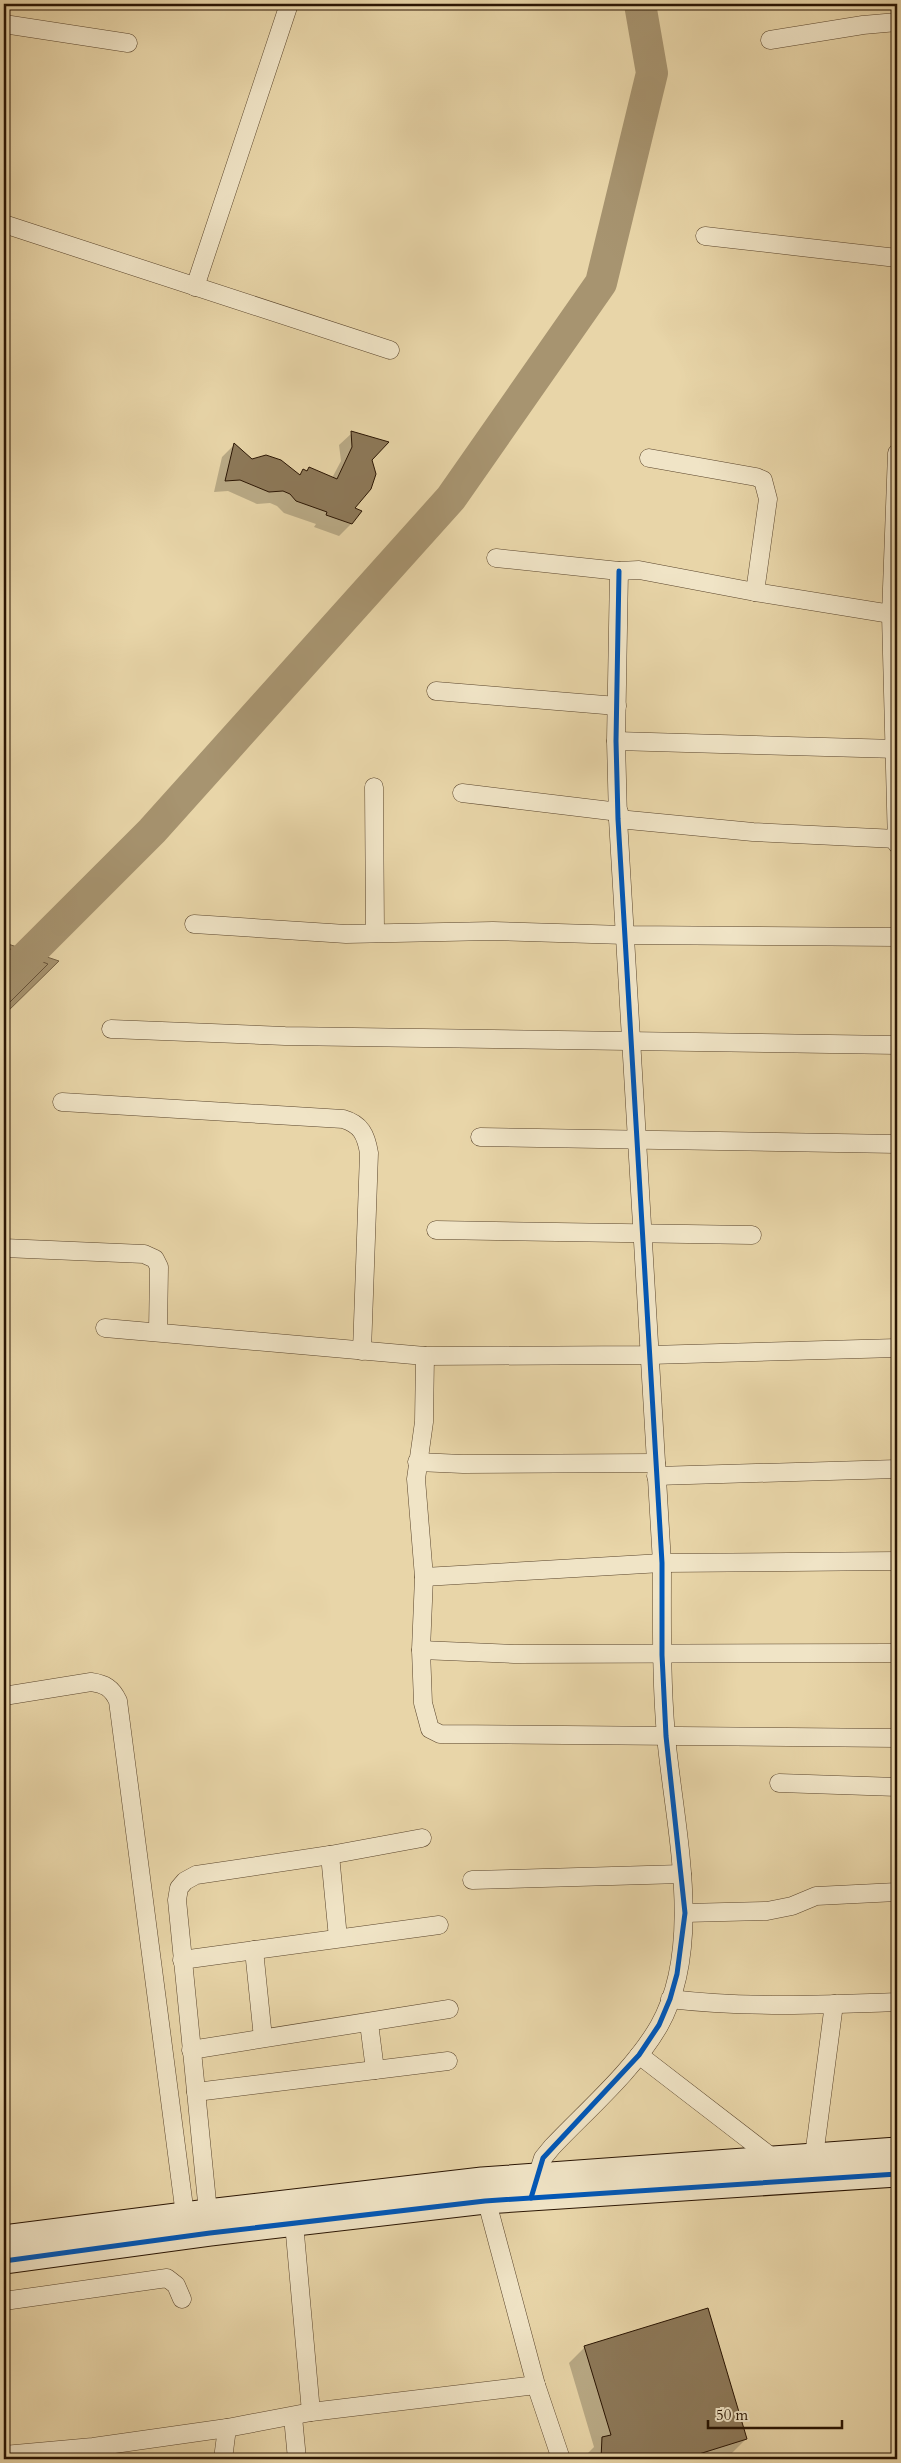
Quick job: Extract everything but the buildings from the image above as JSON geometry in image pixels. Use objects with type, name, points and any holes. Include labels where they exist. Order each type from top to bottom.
[{"type":"street","points":[[195,287],[289,4]]},
{"type":"street","points":[[770,40],[854,26],[897,22]]},
{"type":"street","points":[[4,24],[128,43]]},
{"type":"street","points":[[4,224],[390,350]]},
{"type":"street","points":[[705,236],[897,258]]},
{"type":"street","points":[[897,453],[894,615],[897,844]]},
{"type":"street","points":[[649,458],[756,477],[763,480],[768,499],[755,592]]},
{"type":"street","points":[[496,558],[618,571],[638,570],[894,615]]},
{"type":"street","points":[[534,2186],[543,2158],[639,2054],[659,2025],[670,1999],[677,1974],[685,1913],[666,1736],[662,1655],[662,1563],[641,1234],[619,816],[616,742],[618,571]]},
{"type":"street","points":[[436,691],[617,706]]},
{"type":"street","points":[[616,742],[896,749]]},
{"type":"street","points":[[374,787],[375,933]]},
{"type":"street","points":[[462,793],[619,816],[753,832],[897,839]]},
{"type":"street","points":[[194,924],[346,934],[493,931],[625,935],[897,937]]},
{"type":"street","points":[[111,1029],[285,1036],[897,1045]]},
{"type":"street","points":[[62,1102],[343,1119],[354,1122],[367,1138],[369,1153],[362,1351]]},
{"type":"street","points":[[480,1137],[897,1144]]},
{"type":"street","points":[[436,1230],[752,1235]]},
{"type":"street","points":[[4,1248],[144,1254],[156,1259],[159,1267],[158,1332]]},
{"type":"street","points":[[105,1328],[425,1356],[650,1355],[897,1348]]},
{"type":"street","points":[[425,1356],[424,1422],[416,1479],[424,1578],[422,1650],[426,1718],[430,1729],[440,1734],[897,1738]]},
{"type":"street","points":[[417,1462],[656,1469],[897,1470]]},
{"type":"street","points":[[424,1578],[662,1563],[897,1561]]},
{"type":"street","points":[[422,1650],[514,1654],[662,1655],[897,1653]]},
{"type":"street","points":[[4,1696],[91,1682],[102,1684],[112,1690],[118,1701],[201,2220]]},
{"type":"street","points":[[779,1783],[897,1787]]},
{"type":"street","points":[[201,2220],[196,2092],[176,1900],[179,1888],[185,1881],[196,1875],[330,1855],[422,1838]]},
{"type":"street","points":[[330,1855],[338,1938]]},
{"type":"street","points":[[472,1880],[682,1874]]},
{"type":"street","points":[[685,1913],[767,1911],[786,1908],[816,1896],[897,1892]]},
{"type":"street","points":[[182,1960],[439,1924]]},
{"type":"street","points":[[254,1950],[263,2038]]},
{"type":"street","points":[[670,1999],[701,2003],[834,2004],[897,2002]]},
{"type":"street","points":[[814,2156],[834,2004]]},
{"type":"street","points":[[191,2050],[449,2009]]},
{"type":"street","points":[[369,2023],[375,2070]]},
{"type":"street","points":[[639,2054],[774,2159]]},
{"type":"street","points":[[196,2092],[448,2061]]},
{"type":"street","points":[[4,2238],[534,2186],[774,2159],[897,2150]]},
{"type":"street","points":[[534,2186],[897,2174]]},
{"type":"street","points":[[4,2261],[201,2220],[294,2223],[484,2191]]},
{"type":"street","points":[[484,2191],[536,2385],[561,2459]]},
{"type":"street","points":[[294,2223],[311,2412]]},
{"type":"street","points":[[4,2301],[167,2278],[176,2285],[182,2299]]},
{"type":"street","points":[[4,2455],[92,2453],[293,2417],[311,2412],[536,2385]]},
{"type":"street","points":[[293,2417],[297,2459]]},
{"type":"street","points":[[223,2459],[227,2428]]},
{"type":"water","points":[[8,944],[59,961],[4,1015],[4,947]]},
{"type":"waterway","points":[[4,979],[152,831],[451,498],[601,283],[652,73],[640,4]]},
{"type":"cycle path","points":[[531,2198],[543,2158],[639,2055],[659,2025],[670,1999],[677,1974],[685,1913],[666,1736],[662,1655],[662,1563],[618,819],[616,741],[619,571]]},
{"type":"cycle path","points":[[4,2261],[210,2233],[485,2201],[897,2174]]}]
